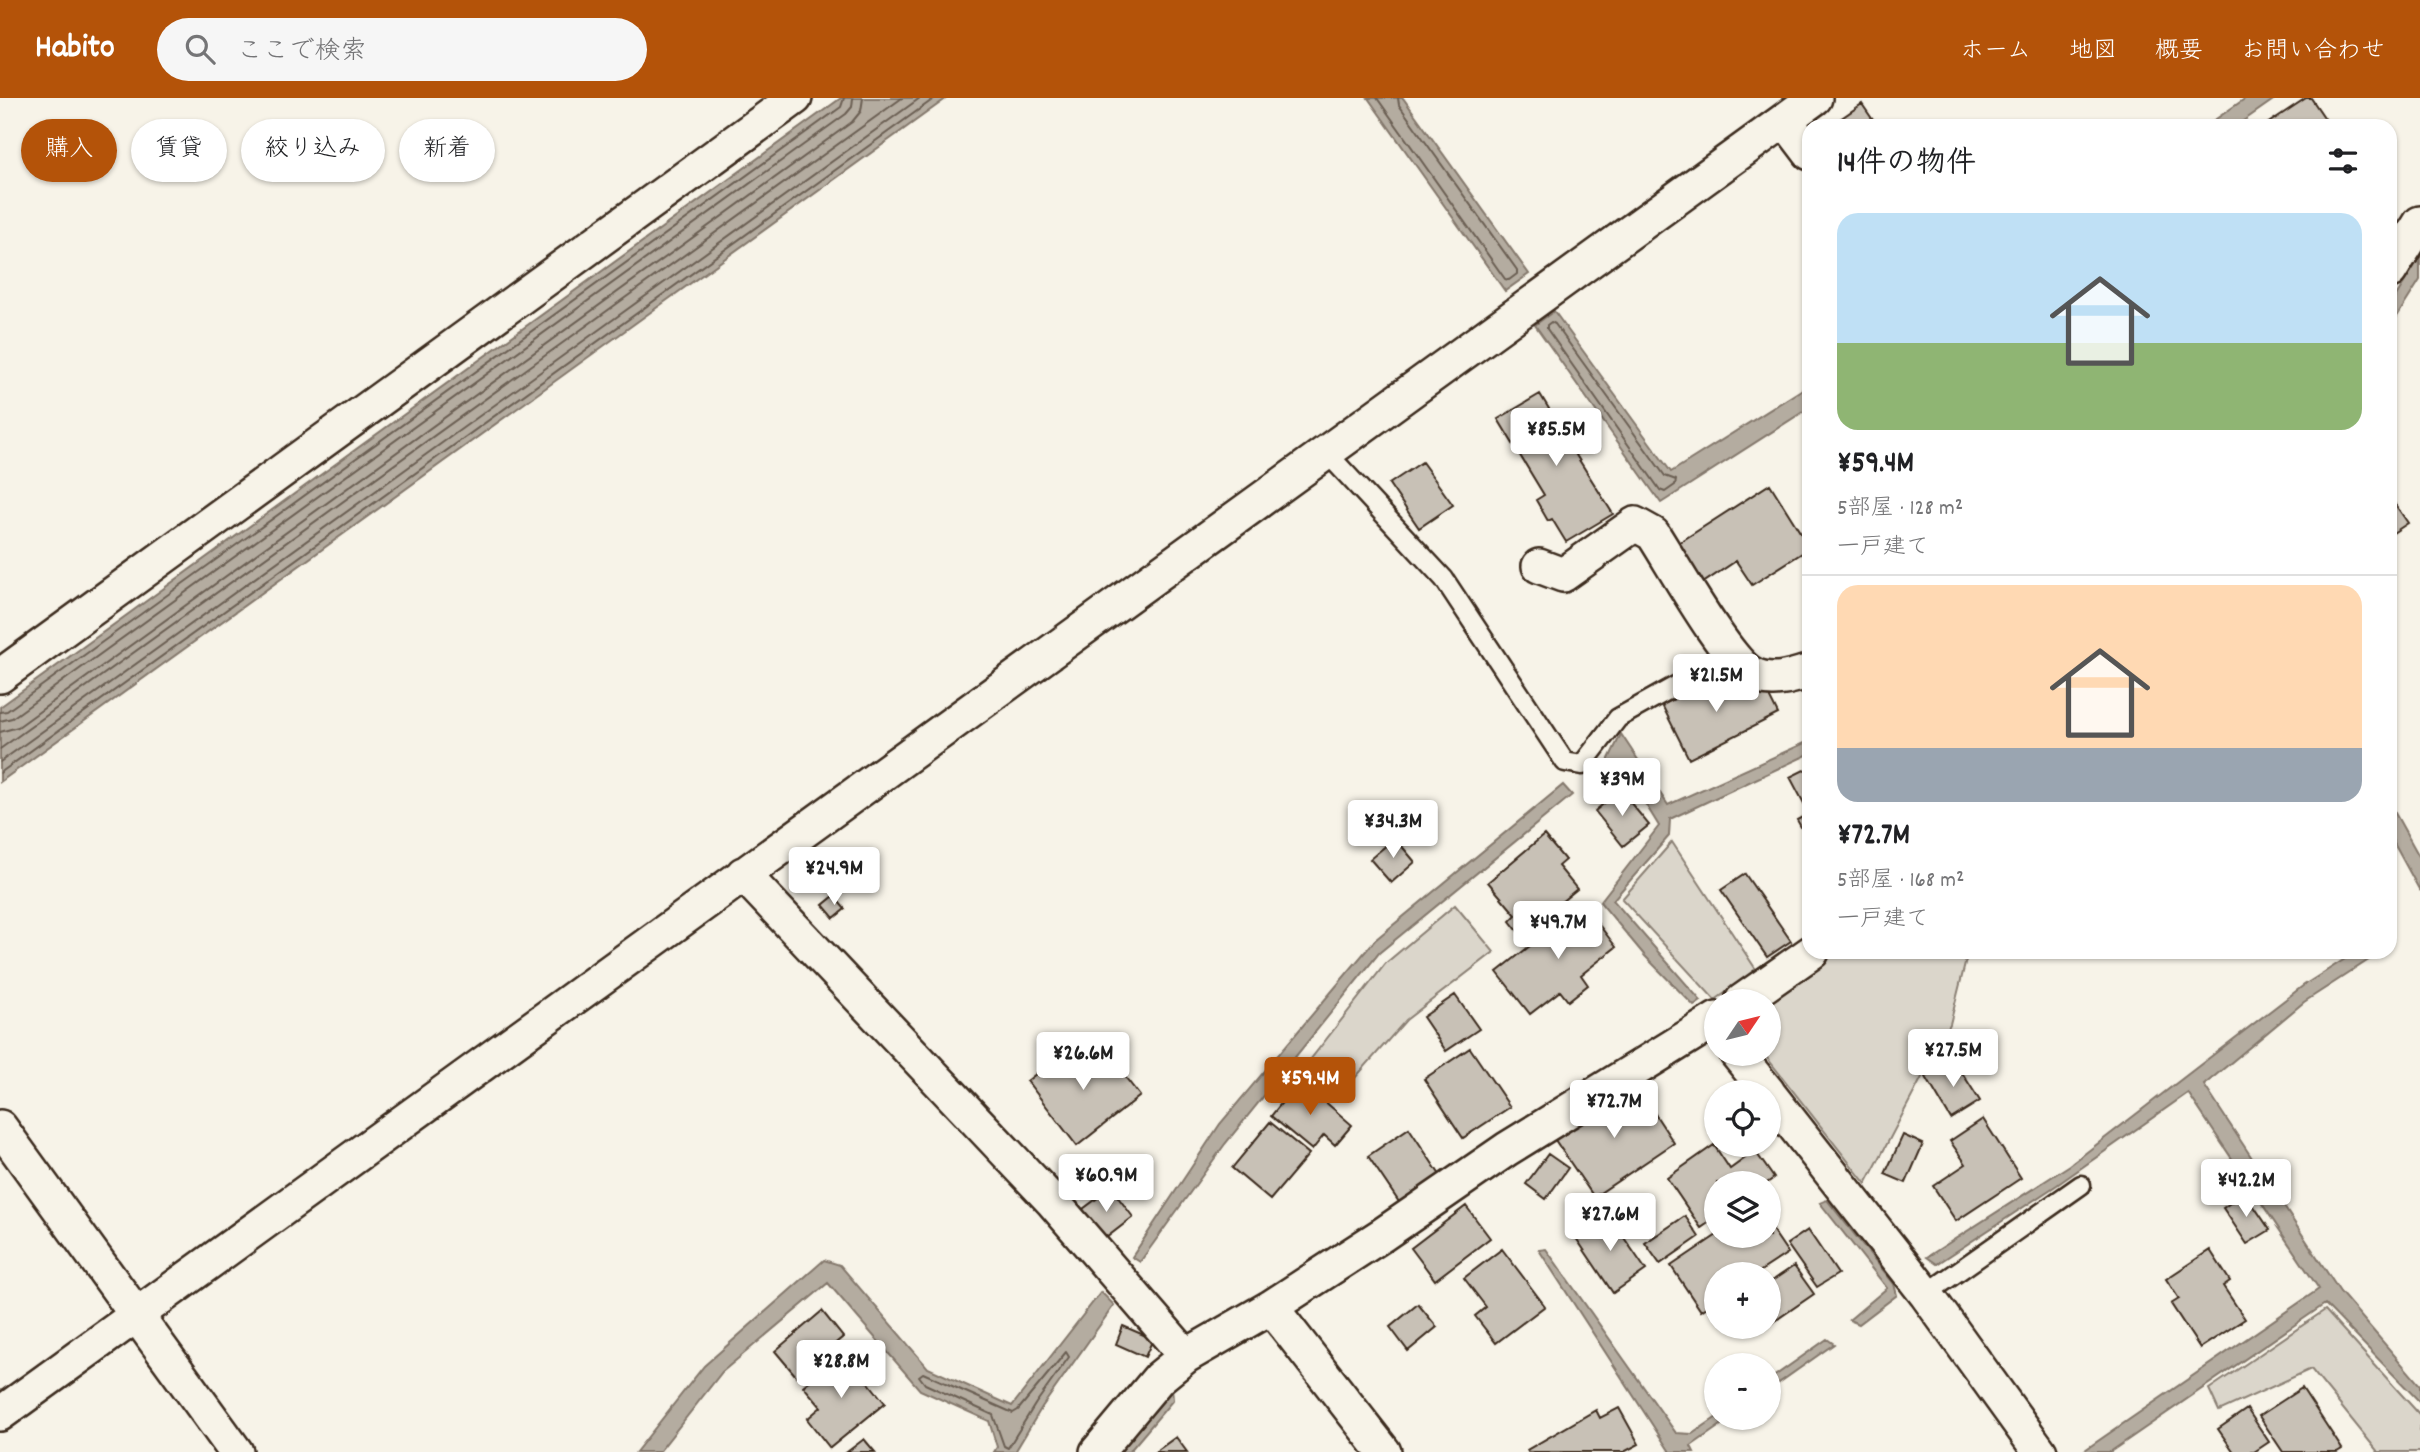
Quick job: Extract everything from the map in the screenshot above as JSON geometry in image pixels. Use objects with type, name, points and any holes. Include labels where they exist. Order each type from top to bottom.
[{"type":"street","points":[[0,676],[796,98]]},
{"type":"street","points":[[0,1414],[1815,98]]},
{"type":"street","points":[[1785,120],[1802,142]]},
{"type":"street","points":[[2397,260],[2420,223]]},
{"type":"street","points":[[1539,566],[1563,575],[1635,524],[1653,534],[1731,655],[1752,675],[1783,680],[1802,674]]},
{"type":"street","points":[[743,874],[1053,1202],[1186,1356]]},
{"type":"street","points":[[1759,989],[1802,959]]},
{"type":"street","points":[[1097,1452],[1158,1378],[1186,1356],[1271,1307],[1507,1149],[1704,1030]]},
{"type":"street","points":[[1747,1066],[1758,1080]]},
{"type":"street","points":[[1781,1108],[1926,1294],[2040,1452]]},
{"type":"street","points":[[0,1126],[236,1452]]},
{"type":"street","points":[[1271,1307],[1384,1452]]},
{"type":"lane","points":[[1325,452],[1444,579],[1565,762],[1582,765],[1618,718],[1731,655]]},
{"type":"lane","points":[[1926,1294],[2081,1185]]},
{"type":"shaded area","points":[[1672,842],[1757,971],[1731,989],[1705,989],[1622,899]]},
{"type":"shaded area","points":[[1455,905],[1494,952],[1406,1020],[1340,1095],[1303,1069],[1386,963]]},
{"type":"shaded area","points":[[1825,959],[1966,959],[1950,1024],[1866,1184],[1773,1066],[1782,1066],[1782,989],[1779,989]]},
{"type":"shaded area","points":[[2325,1310],[2420,1415],[2420,1452],[2378,1452],[2311,1369],[2219,1411],[2209,1389]]},
{"type":"water","points":[[841,98],[947,98],[0,782],[0,707]]},
{"type":"water","points":[[1368,98],[1403,98],[1529,274],[1505,291]]},
{"type":"water","points":[[2246,98],[2276,98],[2246,119],[2216,119]]},
{"type":"water","points":[[2420,257],[2420,280],[2397,316],[2397,294]]},
{"type":"water","points":[[1554,311],[1671,472],[1802,389],[1802,412],[1661,503],[1535,325]]},
{"type":"water","points":[[1621,734],[1668,805],[1802,744],[1802,757],[1670,819],[1669,836],[1613,900],[1701,1001],[1694,1006],[1645,956],[1600,902],[1659,826],[1627,774],[1608,761]]},
{"type":"water","points":[[1563,785],[1572,795],[1379,953],[1225,1144],[1140,1262],[1132,1257],[1220,1124],[1375,940]]},
{"type":"water","points":[[2397,817],[2420,858],[2420,891],[2397,849]]},
{"type":"water","points":[[2345,959],[2370,959],[2304,1002],[2204,1085],[2340,1292],[2420,1385],[2420,1402],[2325,1304],[2110,1452],[2082,1452],[2319,1289],[2188,1093],[2057,1185],[1937,1264],[1927,1257],[2070,1165],[2304,985]]},
{"type":"water","points":[[1827,1200],[1894,1284],[1897,1295],[1859,1324],[1849,1320],[1887,1288],[1820,1203]]},
{"type":"water","points":[[1546,1249],[1676,1433],[1692,1434],[1704,1426],[1704,1430],[1714,1430],[1691,1446],[1694,1452],[1670,1452],[1539,1250]]},
{"type":"water","points":[[824,1260],[840,1265],[928,1368],[1012,1406],[1101,1292],[1114,1305],[1042,1407],[1015,1452],[994,1452],[997,1447],[989,1421],[920,1390],[828,1283],[722,1372],[659,1452],[636,1452],[704,1366]]},
{"type":"water","points":[[1827,1339],[1834,1344],[1781,1382],[1781,1372]]},
{"type":"water","points":[[1172,1387],[1173,1400],[1129,1452],[1117,1452]]},
{"type":"building","points":[[2306,98],[2311,98],[2325,119],[2274,119]]},
{"type":"building","points":[[1862,104],[1872,119],[1840,119]]},
{"type":"building","points":[[1540,394],[1563,432],[1575,425],[1588,447],[1576,455],[1613,514],[1566,542],[1552,519],[1548,521],[1536,500],[1544,495],[1498,419]]},
{"type":"building","points":[[1422,462],[1453,505],[1419,528],[1389,484]]},
{"type":"building","points":[[1770,484],[1802,535],[1802,553],[1752,585],[1736,561],[1700,585],[1674,546]]},
{"type":"building","points":[[2397,507],[2408,523],[2397,530]]},
{"type":"building","points":[[1732,670],[1747,699],[1766,690],[1778,714],[1689,759],[1662,705]]},
{"type":"building","points":[[1802,771],[1802,800],[1790,777]]},
{"type":"building","points":[[1620,790],[1649,825],[1623,846],[1595,811]]},
{"type":"building","points":[[1544,835],[1565,860],[1558,866],[1577,889],[1521,935],[1510,921],[1516,915],[1488,882]]},
{"type":"building","points":[[1395,838],[1415,862],[1391,883],[1370,859]]},
{"type":"building","points":[[1745,874],[1791,941],[1767,957],[1721,890]]},
{"type":"building","points":[[834,896],[845,909],[834,918],[823,905]]},
{"type":"building","points":[[1583,904],[1616,947],[1581,975],[1588,985],[1568,1001],[1560,991],[1530,1014],[1497,972]]},
{"type":"building","points":[[1455,995],[1479,1029],[1446,1051],[1423,1017]]},
{"type":"building","points":[[1077,1042],[1095,1064],[1107,1054],[1140,1096],[1077,1146],[1027,1081]]},
{"type":"building","points":[[1470,1048],[1510,1107],[1463,1138],[1424,1079]]},
{"type":"building","points":[[1954,1060],[1980,1101],[1951,1119],[1926,1077]]},
{"type":"building","points":[[1300,1080],[1352,1125],[1335,1145],[1324,1135],[1312,1150],[1271,1116]]},
{"type":"building","points":[[1634,1082],[1674,1143],[1594,1197],[1553,1137]]},
{"type":"building","points":[[1983,1119],[2021,1178],[1956,1221],[1933,1186],[1966,1164],[1950,1141]]},
{"type":"building","points":[[1270,1122],[1309,1154],[1270,1200],[1232,1168]]},
{"type":"building","points":[[1409,1128],[1440,1175],[1399,1202],[1368,1156]]},
{"type":"building","points":[[1903,1135],[1923,1144],[1906,1183],[1885,1174]]},
{"type":"building","points":[[1704,1152],[1704,1157],[1722,1157],[1730,1169],[1747,1157],[1759,1157],[1769,1171],[1704,1171],[1704,1226],[1701,1228],[1667,1178]]},
{"type":"building","points":[[1548,1154],[1568,1168],[1546,1199],[1526,1184]]},
{"type":"building","points":[[1111,1188],[1133,1217],[1102,1241],[1079,1212]]},
{"type":"building","points":[[2245,1193],[2270,1230],[2247,1244],[2223,1208]]},
{"type":"building","points":[[1466,1206],[1490,1238],[1435,1280],[1411,1248]]},
{"type":"building","points":[[1607,1213],[1646,1270],[1613,1293],[1574,1235]]},
{"type":"building","points":[[1685,1216],[1699,1237],[1660,1264],[1645,1243]]},
{"type":"building","points":[[1808,1230],[1838,1274],[1817,1287],[1787,1244]]},
{"type":"building","points":[[1781,1243],[1788,1253],[1774,1262],[1704,1262],[1704,1309],[1701,1311],[1671,1266],[1704,1244],[1704,1248],[1781,1248]]},
{"type":"building","points":[[1502,1249],[1545,1306],[1496,1343],[1475,1316],[1486,1307],[1464,1278]]},
{"type":"building","points":[[2210,1250],[2230,1281],[2223,1286],[2245,1319],[2200,1348],[2171,1304],[2179,1299],[2166,1279]]},
{"type":"building","points":[[1794,1266],[1814,1294],[1781,1317],[1781,1275]]},
{"type":"building","points":[[1418,1304],[1437,1327],[1408,1351],[1390,1327]]},
{"type":"building","points":[[822,1311],[843,1337],[796,1376],[775,1351]]},
{"type":"building","points":[[1123,1326],[1153,1339],[1145,1357],[1116,1344]]},
{"type":"building","points":[[845,1353],[885,1403],[830,1448],[807,1419],[821,1407],[803,1386]]},
{"type":"building","points":[[2302,1388],[2342,1449],[2337,1452],[2283,1452],[2259,1416]]},
{"type":"building","points":[[1619,1408],[1639,1444],[1624,1452],[1527,1450],[1596,1410],[1600,1418]]},
{"type":"building","points":[[2247,1409],[2269,1442],[2254,1452],[2234,1452],[2218,1429]]},
{"type":"building","points":[[1176,1437],[1187,1452],[1155,1452]]},
{"type":"building","points":[[864,1439],[875,1452],[847,1452]]}]
